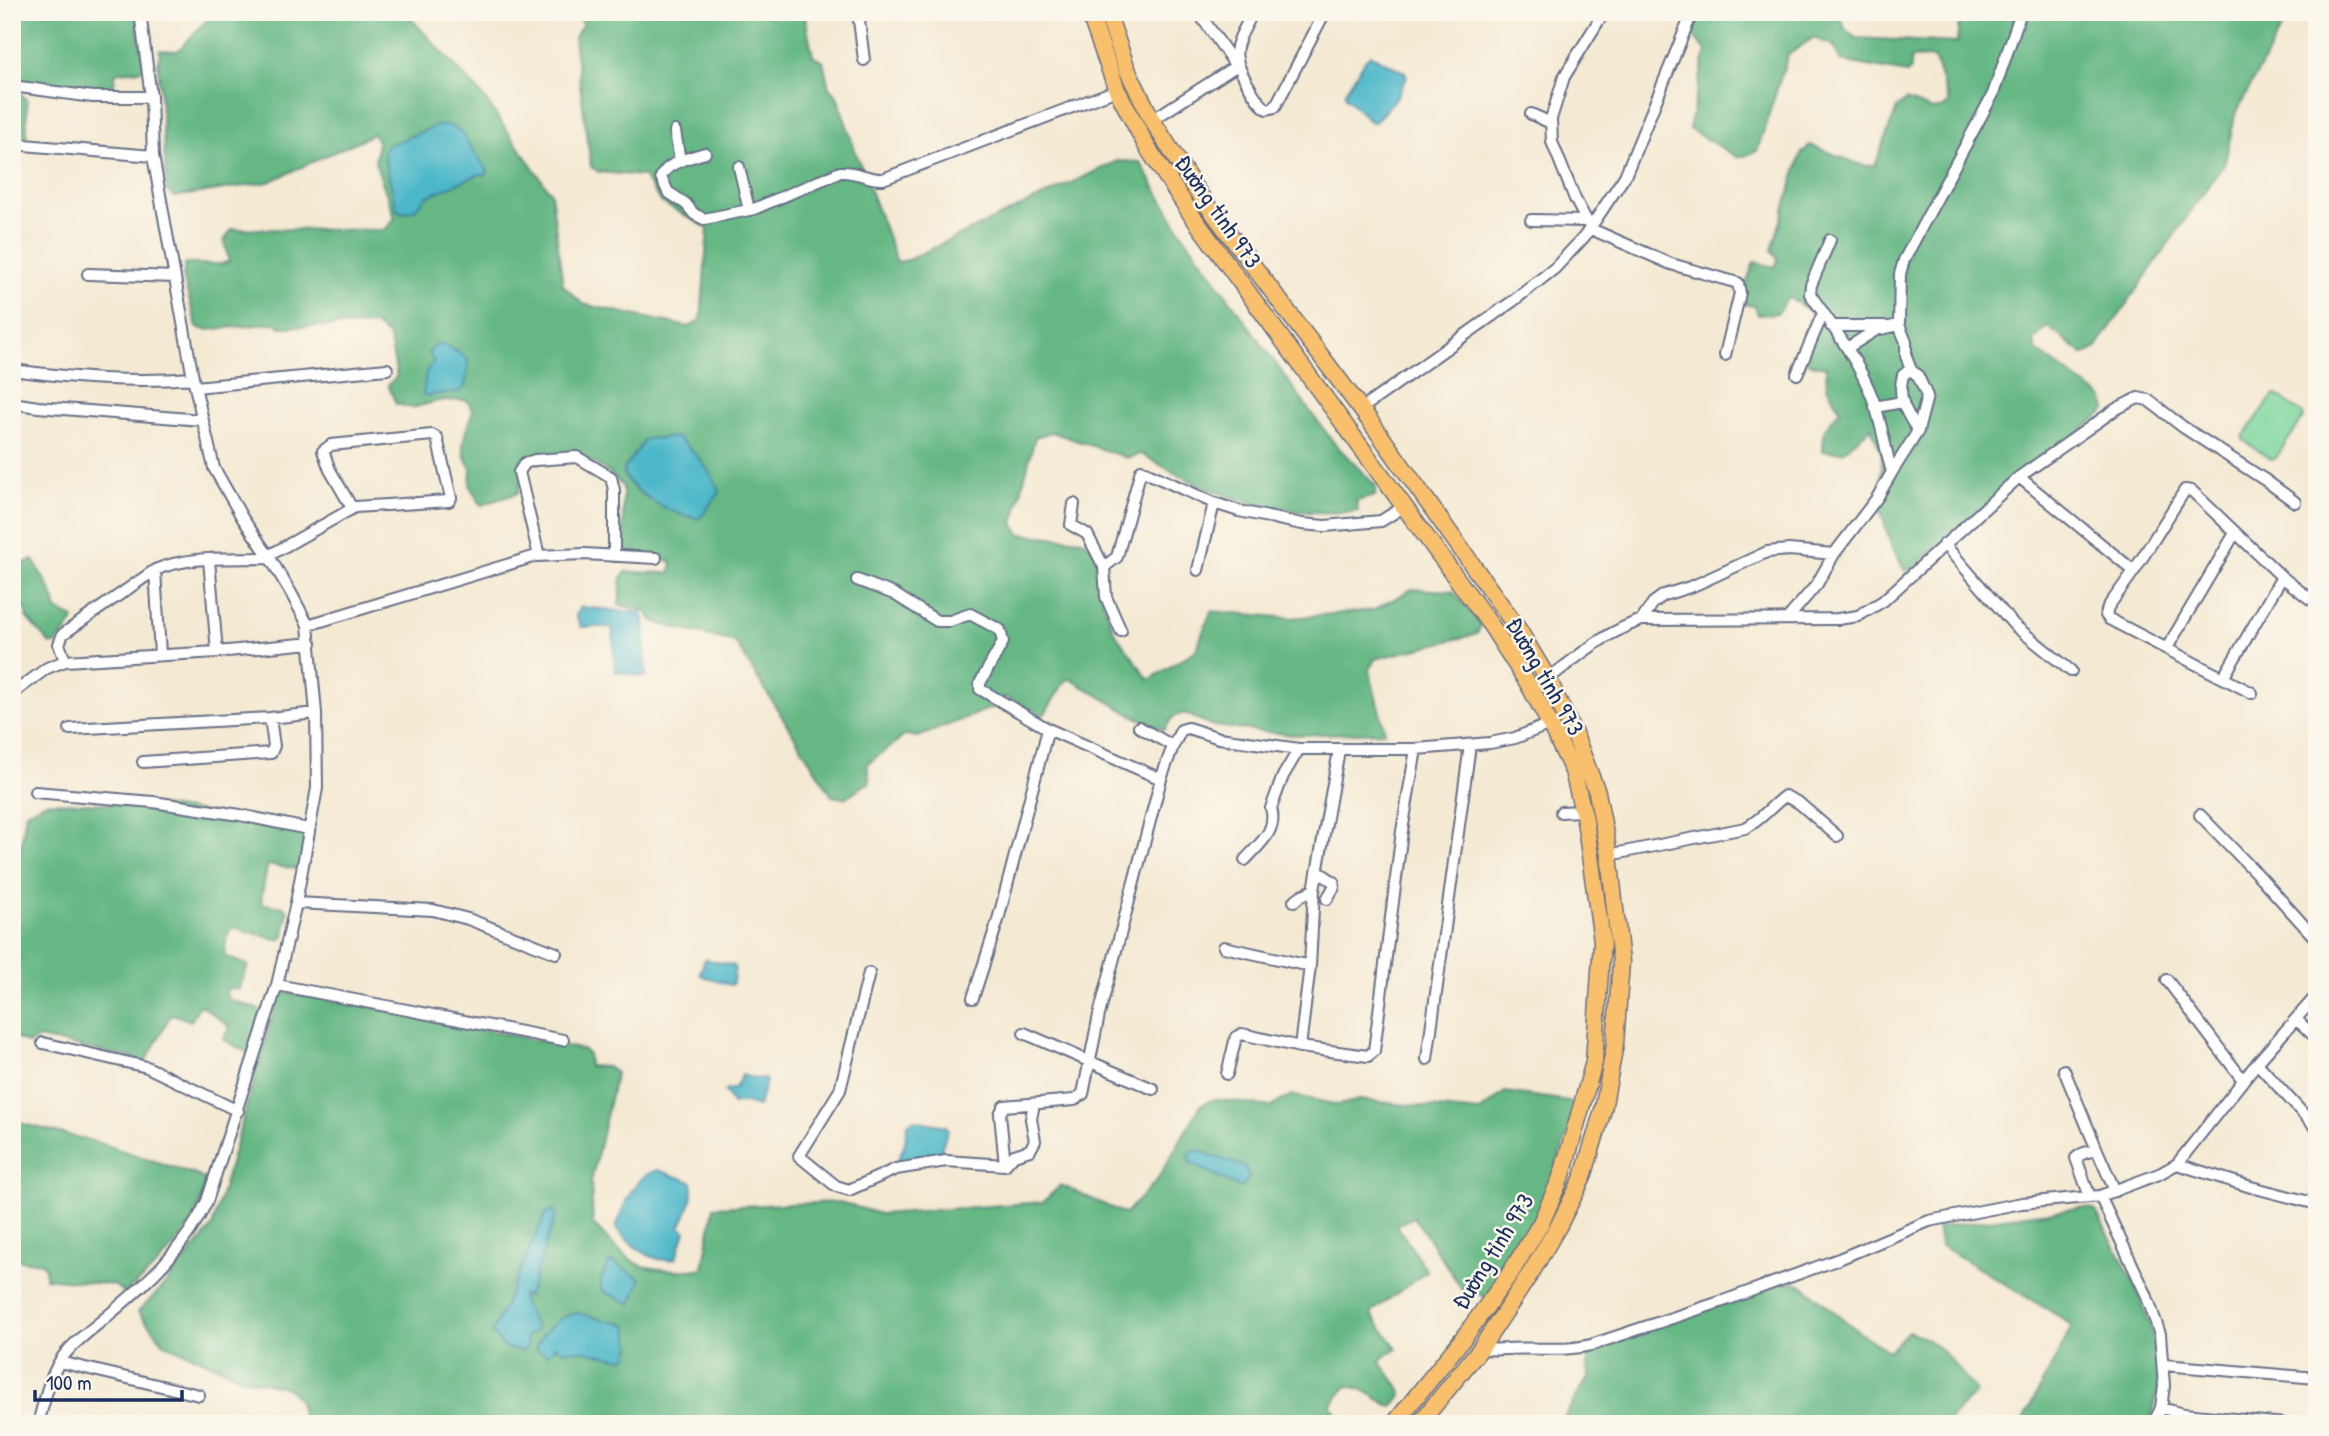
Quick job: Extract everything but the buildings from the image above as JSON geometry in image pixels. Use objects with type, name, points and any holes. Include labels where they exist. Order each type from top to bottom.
[{"type":"main road","name":"Đường tỉnh 973","points":[[1089,12],[1117,90],[1147,147],[1193,217],[1492,627],[1529,685],[1573,771],[1582,811],[1602,941],[1594,1062],[1562,1175],[1541,1223],[1511,1272],[1465,1336],[1394,1424]]},
{"type":"main road","name":"Đường tỉnh 973","points":[[1107,12],[1127,69],[1152,120],[1196,190],[1361,409],[1520,632],[1548,679],[1576,738],[1597,792],[1609,855],[1621,962],[1615,1044],[1603,1110],[1583,1177],[1559,1225],[1481,1348],[1419,1424]]},
{"type":"main road","points":[[1405,506],[1419,492]]},
{"type":"main road","points":[[1465,1336],[1481,1348]]},
{"type":"street","points":[[38,1424],[60,1362],[72,1347],[159,1269],[183,1241],[207,1201],[277,985],[296,903],[317,789],[316,713],[308,625],[214,468],[202,420],[153,156],[151,97],[140,12]]},
{"type":"street","points":[[858,12],[864,60]]},
{"type":"street","points":[[1198,12],[1261,105],[1267,109],[1275,107],[1325,12]]},
{"type":"street","points":[[1236,66],[1236,45],[1253,12]]},
{"type":"street","points":[[1589,225],[1552,142],[1551,123],[1553,108],[1564,77],[1604,12]]},
{"type":"street","points":[[1788,618],[1817,584],[1835,554],[1877,498],[1918,431],[1927,396],[1918,376],[1911,369],[1906,356],[1906,342],[1893,325],[1904,260],[1993,94],[2021,12]]},
{"type":"street","points":[[1361,409],[1555,268],[1625,176],[1690,18]]},
{"type":"street","points":[[1152,120],[1236,66]]},
{"type":"street","points":[[12,86],[93,97],[151,97]]},
{"type":"street","points":[[705,153],[680,161],[663,172],[662,181],[668,192],[704,219],[749,210],[839,172],[854,172],[872,179],[883,179],[1117,90]]},
{"type":"street","points":[[1531,114],[1551,123]]},
{"type":"street","points":[[675,131],[680,161]]},
{"type":"street","points":[[12,144],[153,156]]},
{"type":"street","points":[[738,167],[749,210]]},
{"type":"street","points":[[1531,220],[1589,225],[1671,264],[1738,283],[1740,293],[1726,355]]},
{"type":"street","points":[[1830,240],[1811,285],[1810,294],[1863,376],[1875,407],[1892,472]]},
{"type":"street","points":[[88,274],[175,277]]},
{"type":"street","points":[[1797,374],[1823,313]]},
{"type":"street","points":[[1831,326],[1893,325]]},
{"type":"street","points":[[1847,348],[1893,325]]},
{"type":"street","points":[[12,370],[93,379],[194,382],[387,369]]},
{"type":"street","points":[[1911,369],[1903,375],[1899,396],[1918,431]]},
{"type":"street","points":[[1548,679],[1591,645],[1642,620],[1838,619],[1864,613],[1883,601],[2019,477],[2116,408],[2138,398],[2148,400],[2183,427],[2295,502]]},
{"type":"street","points":[[1875,407],[1902,402]]},
{"type":"street","points":[[12,403],[202,420]]},
{"type":"street","points":[[65,661],[59,644],[63,634],[155,570],[171,563],[269,557],[352,508],[449,501],[451,498],[437,438],[432,435],[331,445],[326,448],[323,451],[325,462],[352,508]]},
{"type":"street","points":[[539,556],[519,472],[525,463],[535,460],[577,457],[611,477],[614,490],[614,556]]},
{"type":"street","points":[[1104,567],[1117,557],[1141,470],[1213,503],[1272,519],[1325,526],[1381,521],[1405,506]]},
{"type":"street","points":[[2019,477],[2134,571]]},
{"type":"street","points":[[2252,693],[2116,623],[2106,614],[2108,607],[2185,490],[2192,491],[2282,577],[2309,599]]},
{"type":"street","points":[[1198,570],[1213,503]]},
{"type":"street","points":[[1074,504],[1071,525],[1087,534],[1104,567],[1106,597],[1121,631]]},
{"type":"street","points":[[2167,648],[2235,533]]},
{"type":"street","points":[[1944,544],[2014,625],[2071,671]]},
{"type":"street","points":[[1642,620],[1653,603],[1664,595],[1693,586],[1767,552],[1789,550],[1835,554]]},
{"type":"street","points":[[308,625],[539,556],[584,554],[656,558]]},
{"type":"street","points":[[209,560],[217,652]]},
{"type":"street","points":[[155,570],[160,654]]},
{"type":"street","points":[[2222,678],[2282,577]]},
{"type":"street","points":[[858,580],[894,594],[937,621],[950,621],[970,614],[996,628],[1003,634],[1003,642],[979,682],[980,689],[1048,729],[1161,779]]},
{"type":"street","points":[[12,694],[47,668],[65,661],[217,652],[311,643]]},
{"type":"street","points":[[71,729],[316,713]]},
{"type":"street","points":[[143,762],[271,753],[274,746],[270,718]]},
{"type":"street","points":[[1005,1165],[1001,1109],[1004,1106],[1074,1100],[1083,1094],[1089,1061],[1161,779],[1179,733],[1188,728],[1219,738],[1299,748],[1416,749],[1515,738],[1550,724]]},
{"type":"street","points":[[1139,727],[1173,746]]},
{"type":"street","points":[[973,998],[998,920],[1048,729]]},
{"type":"street","points":[[1427,1059],[1470,745]]},
{"type":"street","points":[[1244,860],[1268,835],[1275,817],[1271,807],[1283,776],[1299,748]]},
{"type":"street","points":[[1227,1074],[1236,1037],[1242,1034],[1368,1056],[1374,1052],[1402,831],[1416,749]]},
{"type":"street","points":[[1300,1046],[1310,966],[1314,890],[1339,750]]},
{"type":"street","points":[[35,792],[153,802],[240,815],[308,829]]},
{"type":"street","points":[[1609,855],[1745,828],[1754,824],[1774,803],[1785,796],[1799,803],[1837,836]]},
{"type":"street","points":[[1561,812],[1582,811]]},
{"type":"street","points":[[2200,815],[2317,940]]},
{"type":"street","points":[[1317,870],[1334,883],[1327,899]]},
{"type":"street","points":[[1294,901],[1314,890]]},
{"type":"street","points":[[296,903],[433,910],[468,919],[556,953]]},
{"type":"street","points":[[1224,947],[1310,966]]},
{"type":"street","points":[[869,973],[840,1090],[799,1156],[836,1186],[849,1190],[896,1169],[946,1161],[1005,1165]]},
{"type":"street","points":[[2167,980],[2243,1080]]},
{"type":"street","points":[[277,985],[563,1040]]},
{"type":"street","points":[[1481,1348],[1489,1351],[1573,1349],[1751,1291],[1839,1259],[1929,1221],[2022,1203],[2095,1196],[2159,1174],[2177,1164],[2257,1063],[2317,995]]},
{"type":"street","points":[[2296,1019],[2317,1039]]},
{"type":"street","points":[[1024,1033],[1153,1089]]},
{"type":"street","points":[[43,1043],[147,1067],[238,1111]]},
{"type":"street","points":[[2257,1063],[2317,1129]]},
{"type":"street","points":[[2064,1070],[2115,1191]]},
{"type":"street","points":[[1005,1165],[1014,1155],[1030,1150],[1035,1141],[1031,1119],[1034,1104]]},
{"type":"street","points":[[2097,1150],[2080,1154],[2076,1158],[2154,1314],[2160,1334],[2164,1365],[2161,1408],[2153,1424]]},
{"type":"street","points":[[2177,1164],[2317,1204]]},
{"type":"street","points":[[60,1362],[199,1395]]},
{"type":"street","points":[[2164,1365],[2317,1378]]},
{"type":"street","points":[[2161,1408],[2187,1419],[2284,1424]]},
{"type":"green space","points":[[12,12],[136,12],[144,66],[141,70],[118,72],[115,75],[113,92],[107,94],[12,84]]},
{"type":"green space","points":[[214,12],[405,12],[481,94],[551,193],[563,285],[583,304],[689,327],[701,320],[708,228],[661,202],[643,176],[599,172],[591,167],[574,38],[582,25],[580,12],[759,12],[770,16],[772,12],[804,12],[813,56],[823,61],[829,88],[837,96],[897,262],[908,260],[1117,161],[1140,162],[1180,230],[1309,410],[1335,444],[1376,486],[1375,496],[1356,501],[1358,511],[1301,511],[1264,506],[1200,485],[1141,454],[1127,458],[1052,432],[1035,437],[1013,524],[1020,534],[1082,540],[1092,546],[1103,582],[1102,598],[1114,631],[1149,680],[1196,650],[1211,611],[1291,618],[1374,610],[1412,589],[1453,591],[1481,625],[1477,634],[1375,659],[1369,670],[1385,732],[1294,735],[1213,726],[1184,713],[1173,717],[1164,730],[1070,679],[1065,681],[1044,715],[1005,697],[999,705],[918,737],[906,735],[867,764],[870,782],[844,798],[832,796],[735,642],[660,624],[652,620],[646,611],[619,605],[622,577],[626,572],[670,573],[672,562],[657,556],[623,552],[623,487],[600,466],[579,458],[526,459],[518,493],[481,505],[470,486],[471,468],[466,461],[463,447],[473,411],[467,400],[438,401],[412,408],[396,404],[388,385],[397,376],[389,336],[374,325],[280,327],[277,323],[205,330],[197,327],[183,277],[185,264],[222,264],[229,261],[224,241],[232,229],[385,230],[395,218],[375,162],[378,141],[373,134],[269,182],[174,197],[167,191],[158,63],[160,50],[178,51]]},
{"type":"green space","points":[[1698,12],[1839,12],[1845,29],[1856,38],[1957,43],[1960,12],[2299,12],[2285,21],[2235,115],[2225,162],[2096,348],[2084,355],[2047,326],[2034,340],[2036,350],[2104,399],[2106,410],[1905,571],[1891,545],[1880,508],[1882,454],[1871,427],[1843,452],[1823,451],[1824,430],[1840,410],[1827,387],[1826,367],[1811,364],[1795,353],[1817,316],[1789,298],[1778,313],[1758,315],[1755,306],[1747,305],[1742,296],[1754,262],[1775,267],[1778,260],[1772,250],[1801,154],[1810,145],[1864,166],[1875,165],[1897,108],[1906,100],[1933,110],[1944,108],[1949,103],[1935,60],[1930,57],[1911,58],[1911,69],[1907,73],[1841,61],[1833,45],[1813,38],[1788,55],[1757,151],[1739,158],[1689,129],[1706,50],[1692,35]]},
{"type":"green space","points":[[12,92],[21,94],[27,101],[27,137],[21,141],[12,140]]},
{"type":"green space","points":[[2277,395],[2304,417],[2272,460],[2243,440],[2243,437],[2273,396]]},
{"type":"green space","points":[[33,560],[50,590],[57,610],[74,618],[56,644],[50,644],[26,617],[27,612],[20,600],[15,599],[12,602],[12,566]]},
{"type":"green space","points":[[46,802],[152,805],[240,817],[305,834],[298,868],[267,867],[261,900],[263,904],[288,910],[284,936],[280,940],[233,928],[226,941],[226,957],[248,965],[239,989],[228,988],[228,999],[263,1011],[252,1049],[248,1053],[223,1039],[230,1027],[201,1005],[191,1021],[173,1014],[170,1016],[145,1063],[39,1038],[29,1044],[12,1036],[12,869],[19,859],[26,812]]},
{"type":"green space","points":[[282,992],[404,1013],[584,1050],[588,1054],[589,1066],[608,1067],[616,1073],[591,1182],[593,1224],[632,1260],[660,1269],[703,1268],[714,1207],[840,1202],[880,1214],[1043,1202],[1061,1185],[1125,1214],[1157,1180],[1201,1105],[1214,1099],[1271,1107],[1291,1095],[1339,1105],[1359,1100],[1479,1112],[1505,1092],[1569,1101],[1577,1107],[1533,1231],[1487,1298],[1475,1292],[1470,1301],[1414,1217],[1398,1224],[1427,1271],[1373,1311],[1372,1315],[1397,1348],[1381,1359],[1381,1363],[1402,1395],[1392,1407],[1361,1389],[1347,1386],[1330,1406],[1338,1414],[1328,1424],[304,1424],[299,1401],[288,1388],[244,1378],[165,1344],[138,1312],[160,1290],[212,1227],[277,999]]},
{"type":"green space","points":[[12,1121],[96,1142],[206,1180],[199,1207],[186,1231],[145,1276],[124,1293],[114,1285],[45,1278],[42,1263],[12,1259]]},
{"type":"green space","points":[[2085,1207],[2095,1210],[2122,1259],[2146,1314],[2155,1342],[2159,1370],[2157,1397],[2148,1424],[2021,1424],[2072,1327],[2065,1320],[1940,1245],[1937,1227]]},
{"type":"green space","points":[[1784,1282],[1802,1285],[1860,1333],[1889,1351],[1908,1331],[1919,1335],[1938,1347],[1976,1392],[1945,1424],[1560,1424],[1589,1376],[1587,1353],[1595,1347]]},
{"type":"water","points":[[1371,55],[1405,72],[1407,77],[1396,98],[1375,122],[1370,122],[1346,97],[1345,92]]},
{"type":"water","points":[[448,125],[460,131],[488,171],[486,175],[480,174],[427,196],[414,210],[403,213],[397,210],[383,153],[386,146],[436,126]]},
{"type":"water","points":[[435,345],[446,345],[468,359],[466,384],[461,391],[426,396],[423,394],[426,372],[434,361],[428,353]]},
{"type":"water","points":[[676,437],[701,462],[720,492],[700,518],[680,514],[656,503],[634,487],[623,471],[645,439]]},
{"type":"water","points":[[581,607],[641,613],[644,618],[646,676],[615,671],[613,630],[610,627],[581,627],[576,615]]},
{"type":"water","points":[[705,959],[735,966],[733,983],[731,985],[702,976],[700,973]]},
{"type":"water","points":[[742,1075],[763,1078],[766,1081],[758,1107],[742,1102],[732,1104],[725,1091],[735,1088]]},
{"type":"water","points":[[913,1120],[946,1126],[948,1129],[941,1149],[947,1156],[896,1164],[904,1146],[908,1124]]},
{"type":"water","points":[[1196,1150],[1245,1167],[1249,1178],[1239,1187],[1190,1162],[1188,1156]]},
{"type":"water","points":[[658,1170],[692,1182],[693,1188],[690,1205],[680,1227],[685,1231],[676,1258],[668,1260],[643,1252],[616,1229],[630,1193],[649,1173]]},
{"type":"water","points":[[554,1210],[556,1215],[528,1296],[522,1295],[523,1304],[537,1329],[526,1337],[528,1346],[523,1351],[505,1348],[492,1333],[546,1213]]},
{"type":"water","points":[[612,1262],[641,1279],[631,1304],[601,1290],[601,1280],[608,1264]]},
{"type":"water","points":[[577,1313],[627,1325],[631,1345],[627,1357],[622,1359],[579,1350],[564,1351],[554,1346],[549,1354],[539,1351],[536,1347],[539,1341],[558,1320]]}]
